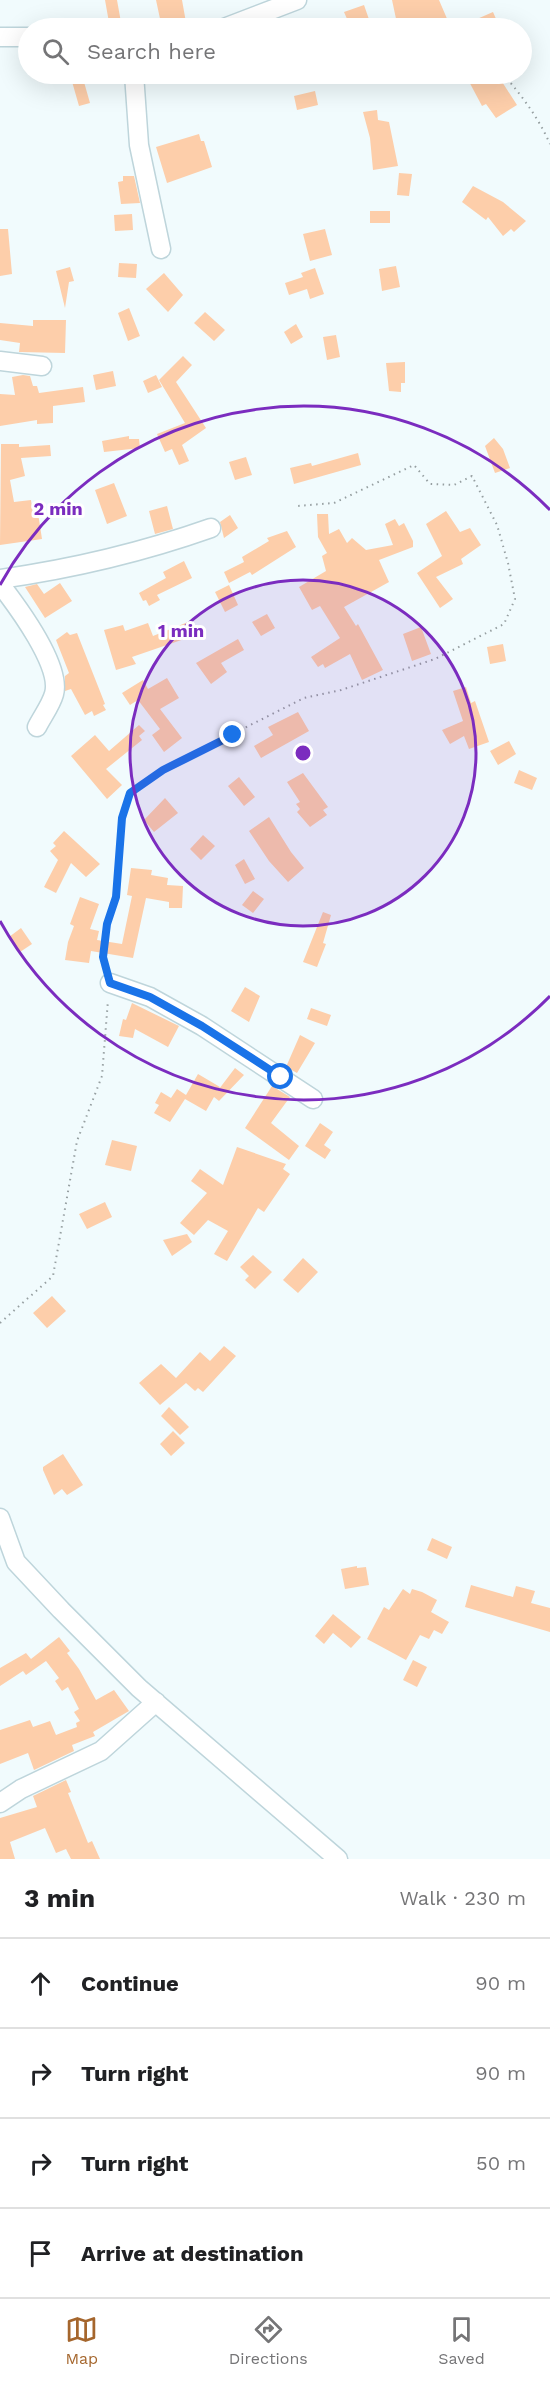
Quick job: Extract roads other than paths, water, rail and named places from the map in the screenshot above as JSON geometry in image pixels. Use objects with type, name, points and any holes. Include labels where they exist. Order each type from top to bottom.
[{"type":"street","points":[[250,18],[297,0]]},
{"type":"street","points":[[0,37],[18,37]]},
{"type":"street","points":[[135,84],[139,145],[161,249]]},
{"type":"street","points":[[0,361],[42,366]]},
{"type":"street","points":[[0,579],[75,566],[173,541],[211,528]]},
{"type":"street","points":[[0,585],[30,623],[53,673],[55,693],[37,727]]},
{"type":"street","points":[[110,983],[150,997],[202,1026],[313,1099]]},
{"type":"street","points":[[0,1518],[8,1557],[156,1702],[338,1859]]},
{"type":"street","points":[[0,1803],[21,1789],[101,1751],[156,1702]]}]
